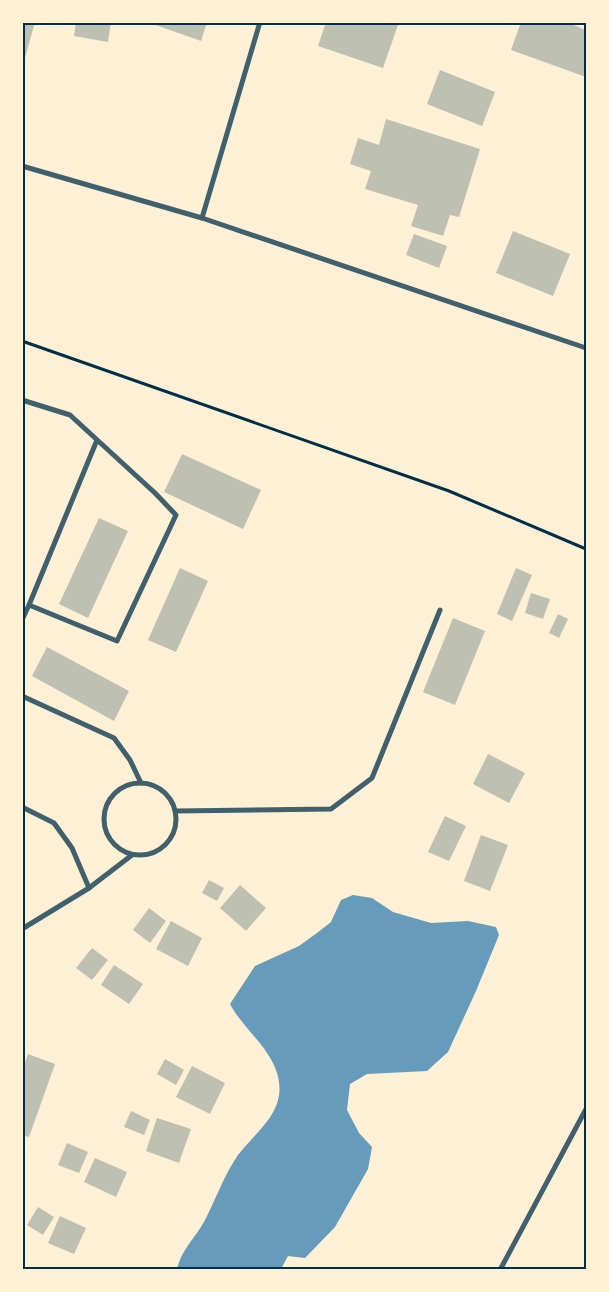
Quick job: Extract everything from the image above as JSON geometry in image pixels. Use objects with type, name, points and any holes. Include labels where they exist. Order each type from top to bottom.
[{"type":"street","points":[[202,218],[260,22]]},
{"type":"street","points":[[22,166],[202,218],[586,348]]},
{"type":"street","points":[[22,400],[70,415],[155,493],[176,515],[117,641],[29,605]]},
{"type":"street","points":[[22,620],[97,440]]},
{"type":"street","points":[[176,811],[331,809],[345,799],[372,778],[440,610]]},
{"type":"street","points":[[22,696],[114,738],[130,760],[141,783]]},
{"type":"street","points":[[141,783],[153,785],[164,791],[176,811],[176,824],[173,835],[166,845],[156,852],[145,856],[132,856],[112,844],[106,833],[103,821],[104,809],[110,798],[118,790],[129,784],[141,783]]},
{"type":"street","points":[[22,807],[54,823],[72,848],[89,888]]},
{"type":"street","points":[[22,929],[89,888],[132,856]]},
{"type":"street","points":[[500,1270],[586,1109]]},
{"type":"path","points":[[22,341],[449,491],[586,549]]},
{"type":"water","points":[[353,895],[372,898],[393,912],[431,923],[468,921],[496,927],[499,935],[448,1052],[427,1071],[367,1074],[350,1084],[347,1110],[359,1133],[372,1147],[368,1169],[335,1227],[305,1258],[288,1256],[281,1269],[177,1269],[185,1250],[205,1220],[233,1163],[270,1117],[276,1107],[279,1096],[279,1084],[272,1061],[230,1004],[255,966],[299,946],[317,933],[331,922],[341,900]]},
{"type":"building","points":[[22,22],[35,22],[23,65],[22,65]]},
{"type":"building","points":[[76,22],[111,22],[108,42],[74,36]]},
{"type":"building","points":[[147,22],[207,22],[201,41]]},
{"type":"building","points":[[326,22],[399,22],[383,68],[318,46]]},
{"type":"building","points":[[521,22],[566,22],[586,30],[586,77],[511,50]]},
{"type":"building","points":[[440,70],[495,92],[482,126],[427,104]]},
{"type":"building","points":[[386,119],[480,149],[459,217],[450,215],[443,236],[411,226],[418,205],[365,189],[371,171],[350,164],[358,138],[379,145]]},
{"type":"building","points":[[513,231],[570,254],[553,296],[496,273]]},
{"type":"building","points":[[414,234],[447,246],[439,268],[406,255]]},
{"type":"building","points":[[182,454],[261,490],[243,529],[164,492]]},
{"type":"building","points":[[99,518],[128,531],[88,618],[59,604]]},
{"type":"building","points":[[180,568],[208,581],[176,652],[148,640]]},
{"type":"building","points":[[516,568],[532,575],[512,621],[497,614]]},
{"type":"building","points":[[531,593],[550,599],[543,619],[525,613]]},
{"type":"building","points":[[558,614],[568,619],[559,638],[549,633]]},
{"type":"building","points":[[453,618],[485,631],[455,705],[423,692]]},
{"type":"building","points":[[47,647],[129,691],[114,721],[32,676]]},
{"type":"building","points":[[488,754],[525,773],[509,803],[473,784]]},
{"type":"building","points":[[445,816],[466,826],[449,861],[428,852]]},
{"type":"building","points":[[481,835],[508,845],[490,891],[464,881]]},
{"type":"building","points":[[209,880],[224,888],[217,901],[202,893]]},
{"type":"building","points":[[240,885],[266,908],[246,931],[220,908]]},
{"type":"building","points":[[149,908],[166,921],[150,943],[133,930]]},
{"type":"building","points":[[171,921],[202,938],[188,966],[156,949]]},
{"type":"building","points":[[92,948],[108,960],[92,980],[76,968]]},
{"type":"building","points":[[114,965],[143,984],[129,1004],[101,985]]},
{"type":"building","points":[[28,1054],[55,1064],[29,1137],[22,1135],[22,1071]]},
{"type":"building","points":[[165,1059],[184,1070],[176,1085],[157,1074]]},
{"type":"building","points":[[192,1066],[225,1083],[210,1114],[176,1097]]},
{"type":"building","points":[[131,1111],[150,1120],[144,1135],[124,1127]]},
{"type":"building","points":[[157,1118],[191,1129],[179,1163],[146,1151]]},
{"type":"building","points":[[67,1143],[88,1152],[79,1173],[58,1165]]},
{"type":"building","points":[[95,1158],[127,1172],[116,1197],[84,1182]]},
{"type":"building","points":[[38,1207],[54,1217],[43,1235],[27,1225]]},
{"type":"building","points":[[60,1216],[86,1228],[74,1254],[48,1243]]}]
